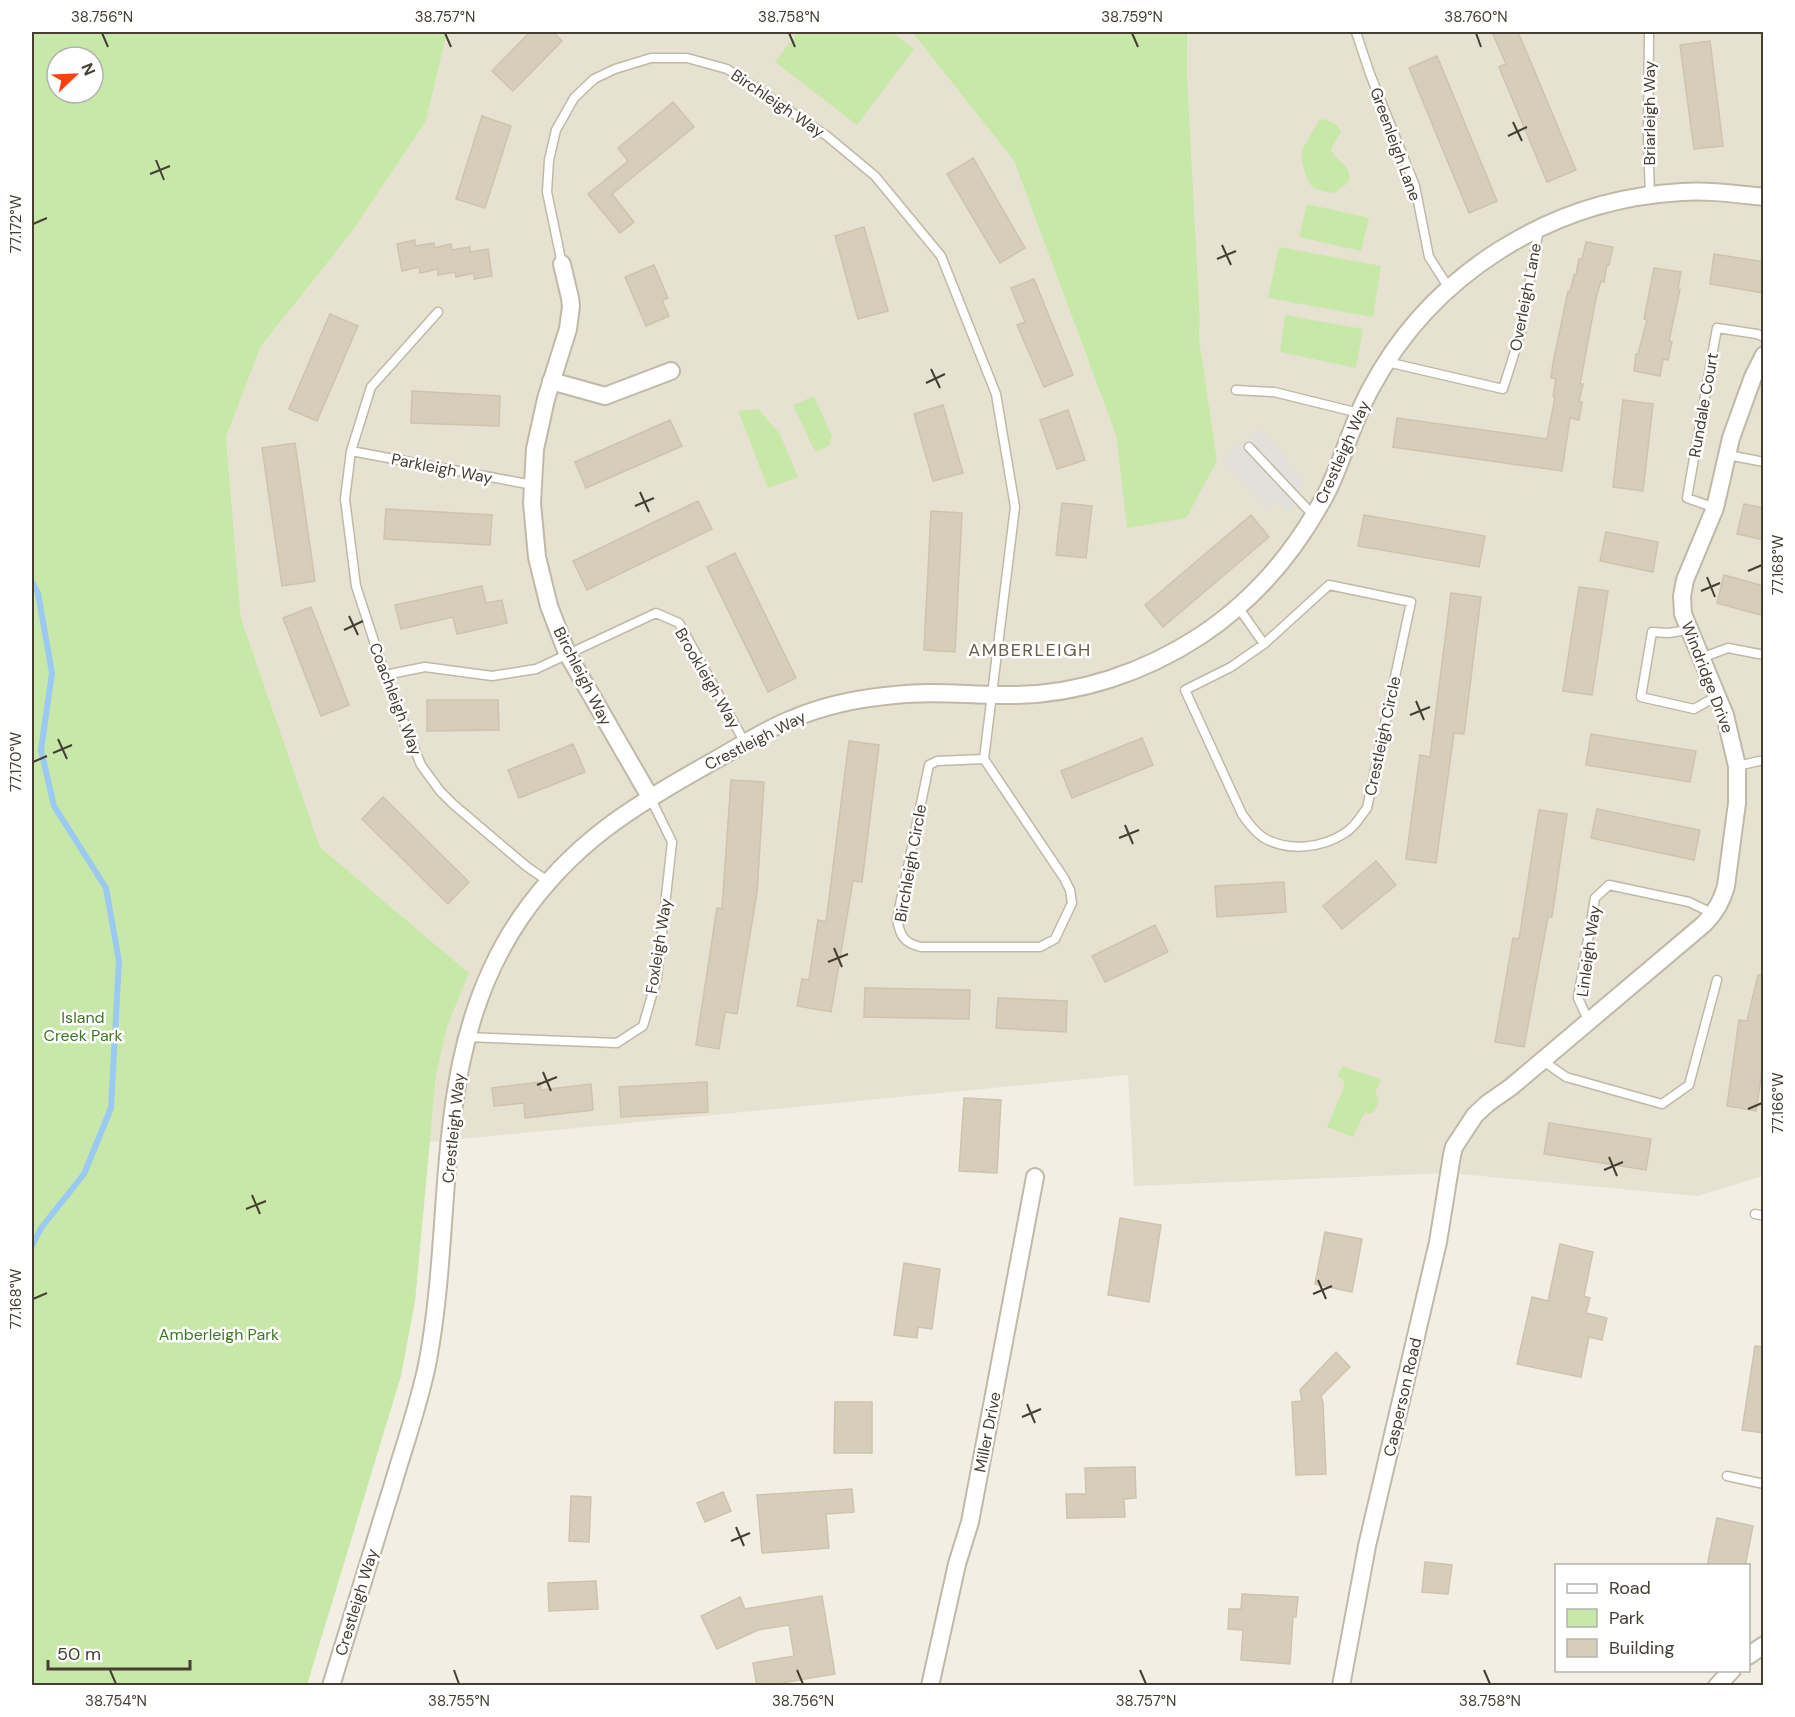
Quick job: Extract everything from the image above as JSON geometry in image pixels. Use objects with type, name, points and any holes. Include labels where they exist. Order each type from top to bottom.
[{"type":"street","name":"Crestleigh Way","points":[[331,1686],[428,1362],[438,1288],[455,1094],[471,1019],[484,984],[520,919],[567,862],[607,826],[650,797],[788,720],[861,699],[901,694],[991,695],[1066,690],[1130,672],[1164,657],[1224,619],[1253,594],[1300,539],[1331,484],[1370,389],[1386,362],[1435,300],[1468,271],[1498,250],[1539,228],[1576,212],[1612,201],[1687,191],[1764,197]]},
{"type":"street","name":"Birchleigh Way","points":[[562,264],[571,306],[568,328],[546,399],[535,449],[532,485],[537,557],[549,606],[567,653],[650,797]]},
{"type":"street","name":"Windridge Drive","points":[[1475,1115],[1488,1103],[1511,1088],[1698,930],[1714,914],[1722,899],[1726,886],[1737,803],[1737,766],[1725,715],[1683,614],[1682,596],[1685,580],[1715,508],[1731,438],[1764,355]]},
{"type":"street","points":[[551,381],[605,396],[671,371]]},
{"type":"street","name":"Casperson Road","points":[[1341,1686],[1368,1546],[1438,1242],[1452,1155],[1454,1147],[1475,1115]]},
{"type":"street","name":"Miller Drive","points":[[930,1686],[957,1564],[970,1522],[1035,1177]]},
{"type":"street","points":[[1750,1655],[1764,1645]]},
{"type":"street","points":[[1717,1686],[1731,1672]]},
{"type":"lane","name":"Greenleigh Lane","points":[[1356,32],[1370,74],[1415,186],[1429,256],[1449,288]]},
{"type":"lane","name":"Briarleigh Way","points":[[1649,32],[1650,195]]},
{"type":"lane","name":"Birchleigh Way","points":[[562,264],[547,192],[549,160],[556,130],[574,98],[594,80],[615,69],[651,58],[687,58],[727,69],[827,136],[875,176],[941,256],[996,394],[1015,507],[991,695]]},
{"type":"lane","name":"Overleigh Lane","points":[[1386,362],[1503,389],[1521,332],[1539,228]]},
{"type":"lane","name":"Coachleigh Way","points":[[438,312],[371,387],[351,451],[345,499],[356,586],[385,675],[422,765],[440,791],[526,866],[549,882]]},
{"type":"lane","name":"Rundale Court","points":[[1715,508],[1687,498],[1717,328],[1764,337]]},
{"type":"lane","points":[[1236,390],[1274,393],[1359,414]]},
{"type":"lane","points":[[1249,447],[1314,516]]},
{"type":"lane","name":"Parkleigh Way","points":[[351,451],[532,485]]},
{"type":"lane","points":[[1728,455],[1764,462]]},
{"type":"lane","name":"Crestleigh Circle","points":[[1329,585],[1411,602],[1367,808],[1346,832],[1325,843],[1287,846],[1265,838],[1251,827],[1242,814],[1185,690],[1231,667],[1264,644],[1329,585]]},
{"type":"lane","points":[[1238,607],[1264,644]]},
{"type":"lane","name":"Brookleigh Way","points":[[385,675],[425,667],[492,676],[536,669],[656,613],[679,623],[745,743]]},
{"type":"lane","points":[[1689,630],[1668,633],[1652,632],[1641,697],[1694,709],[1717,696]]},
{"type":"lane","points":[[1701,658],[1728,648],[1764,655]]},
{"type":"lane","points":[[984,759],[991,695]]},
{"type":"lane","name":"Birchleigh Circle","points":[[984,759],[1064,878],[1070,890],[1072,903],[1055,939],[1040,947],[921,947],[911,944],[903,938],[897,919],[929,765],[937,761],[984,759]]},
{"type":"lane","points":[[1737,766],[1764,760]]},
{"type":"lane","name":"Foxleigh Way","points":[[467,1037],[617,1043],[643,1026],[657,978],[672,842],[650,797]]},
{"type":"lane","name":"Linleigh Way","points":[[1589,1022],[1578,998],[1595,898],[1608,885],[1689,902],[1714,914]]},
{"type":"lane","points":[[1542,1061],[1566,1077],[1662,1104],[1689,1085],[1717,980]]},
{"type":"lane","points":[[1727,1476],[1764,1484]]},
{"type":"shaded area","name":"AMBERLEIGH","points":[[447,32],[912,32],[1014,161],[1116,435],[1127,528],[1217,461],[1199,338],[1187,73],[1189,32],[1763,32],[1763,1176],[1697,1196],[1449,1173],[1134,1186],[1128,1075],[430,1142],[436,1076],[447,1027],[469,973],[320,847],[241,618],[226,437],[261,346],[351,233],[426,121]]},
{"type":"shaded area","points":[[1260,428],[1304,482],[1300,495],[1289,514],[1279,503],[1274,503],[1266,510],[1222,459]]},
{"type":"green space","name":"Amberleigh Park","points":[[32,32],[447,32],[426,121],[351,233],[261,346],[226,437],[241,618],[320,847],[469,973],[447,1027],[436,1076],[415,1302],[401,1376],[307,1685],[32,1685]]},
{"type":"green space","points":[[798,32],[892,32],[914,49],[857,125],[775,62]]},
{"type":"green space","points":[[912,32],[1188,32],[1187,73],[1199,338],[1217,461],[1186,518],[1127,528],[1116,435],[1014,161]]},
{"type":"green space","points":[[1324,119],[1337,125],[1341,131],[1331,149],[1349,172],[1348,183],[1334,193],[1318,190],[1311,185],[1302,159],[1302,150],[1319,120]]},
{"type":"green space","points":[[1307,204],[1369,218],[1361,251],[1299,237]]},
{"type":"green space","points":[[1279,247],[1381,266],[1373,317],[1268,298]]},
{"type":"green space","points":[[1285,315],[1363,329],[1356,368],[1280,352]]},
{"type":"green space","points":[[814,396],[832,436],[829,446],[815,452],[793,405]]},
{"type":"green space","points":[[758,409],[780,434],[798,477],[768,488],[738,411]]},
{"type":"green space","points":[[1343,1066],[1381,1080],[1375,1093],[1379,1100],[1375,1111],[1370,1114],[1365,1112],[1353,1137],[1327,1127],[1345,1085],[1337,1076]]},
{"type":"building","points":[[530,32],[553,32],[562,41],[513,91],[492,71]]},
{"type":"building","points":[[1492,32],[1518,32],[1576,170],[1547,182],[1499,67],[1506,64]]},
{"type":"building","points":[[1710,41],[1723,146],[1694,149],[1680,45]]},
{"type":"building","points":[[1437,56],[1497,201],[1469,213],[1409,68]]},
{"type":"building","points":[[673,102],[694,127],[612,194],[634,222],[620,233],[588,194],[628,161],[618,148]]},
{"type":"building","points":[[482,116],[511,126],[485,208],[456,199]]},
{"type":"building","points":[[973,158],[1025,248],[1000,263],[947,174]]},
{"type":"building","points":[[864,227],[888,311],[858,319],[835,236]]},
{"type":"building","points":[[415,240],[415,246],[434,243],[434,248],[451,244],[452,250],[470,247],[470,252],[488,249],[492,276],[474,279],[474,273],[456,277],[455,272],[438,275],[438,269],[420,273],[419,267],[402,271],[397,244]]},
{"type":"building","points":[[1586,242],[1613,247],[1604,282],[1601,281],[1596,298],[1580,384],[1583,384],[1579,401],[1582,402],[1579,420],[1570,418],[1562,471],[1393,447],[1397,418],[1547,439],[1555,397],[1553,396],[1556,379],[1551,378],[1553,363],[1568,291],[1570,292]]},
{"type":"building","points":[[1714,254],[1764,262],[1764,293],[1710,284]]},
{"type":"building","points":[[654,265],[668,298],[662,300],[669,316],[646,326],[625,277]]},
{"type":"building","points":[[1654,268],[1681,272],[1678,289],[1680,290],[1669,341],[1672,342],[1668,360],[1663,359],[1660,376],[1634,371],[1636,354],[1638,354],[1647,320],[1644,319]]},
{"type":"building","points":[[1034,279],[1073,375],[1044,387],[1017,325],[1025,322],[1011,288]]},
{"type":"building","points":[[330,314],[358,326],[317,421],[289,409]]},
{"type":"building","points":[[412,391],[500,396],[499,426],[411,423]]},
{"type":"building","points":[[1623,400],[1653,404],[1643,491],[1613,487]]},
{"type":"building","points":[[943,405],[963,473],[933,481],[914,414]]},
{"type":"building","points":[[1068,410],[1085,460],[1057,469],[1040,420]]},
{"type":"building","points":[[670,420],[682,446],[586,488],[575,462]]},
{"type":"building","points":[[295,443],[315,581],[282,586],[262,448]]},
{"type":"building","points":[[698,501],[712,529],[587,590],[573,561]]},
{"type":"building","points":[[1062,503],[1092,506],[1086,558],[1056,555]]},
{"type":"building","points":[[1744,504],[1764,508],[1764,540],[1737,534]]},
{"type":"building","points":[[386,509],[492,515],[490,545],[384,539]]},
{"type":"building","points":[[931,511],[962,513],[955,652],[924,650]]},
{"type":"building","points":[[1251,515],[1269,537],[1163,627],[1145,605]]},
{"type":"building","points":[[1364,515],[1485,536],[1479,567],[1358,546]]},
{"type":"building","points":[[1606,532],[1658,542],[1653,572],[1600,561]]},
{"type":"building","points":[[735,553],[796,678],[768,692],[707,567]]},
{"type":"building","points":[[1724,575],[1764,586],[1764,616],[1717,603]]},
{"type":"building","points":[[482,586],[486,603],[502,600],[507,623],[457,634],[453,617],[401,629],[395,605]]},
{"type":"building","points":[[1579,587],[1608,591],[1592,695],[1563,691]]},
{"type":"building","points":[[1451,593],[1481,597],[1464,734],[1454,733],[1436,863],[1406,859],[1420,755],[1430,757]]},
{"type":"building","points":[[311,607],[349,705],[321,716],[283,618]]},
{"type":"building","points":[[427,700],[498,700],[499,730],[427,731]]},
{"type":"building","points":[[1591,734],[1696,751],[1690,782],[1586,765]]},
{"type":"building","points":[[1142,738],[1153,765],[1072,798],[1061,771]]},
{"type":"building","points":[[849,741],[879,745],[862,882],[853,881],[831,1012],[797,1006],[802,979],[809,980],[818,920],[826,922]]},
{"type":"building","points":[[573,744],[585,772],[519,798],[508,770]]},
{"type":"building","points":[[731,780],[764,782],[757,892],[737,1014],[725,1012],[719,1049],[696,1045],[717,908],[722,909]]},
{"type":"building","points":[[383,797],[469,882],[448,904],[362,819]]},
{"type":"building","points":[[1597,809],[1700,830],[1694,860],[1591,838]]},
{"type":"building","points":[[1539,810],[1567,814],[1552,917],[1548,917],[1524,1047],[1495,1042],[1513,938],[1519,939]]},
{"type":"building","points":[[1376,861],[1396,885],[1342,929],[1323,906]]},
{"type":"building","points":[[1284,882],[1286,912],[1217,917],[1215,886]]},
{"type":"building","points":[[1155,925],[1168,952],[1105,982],[1092,956]]},
{"type":"building","points":[[1758,975],[1764,976],[1764,1059],[1756,1111],[1727,1106],[1739,1020],[1747,1021]]},
{"type":"building","points":[[865,988],[970,990],[969,1019],[864,1017]]},
{"type":"building","points":[[998,998],[1067,1001],[1066,1032],[996,1028]]},
{"type":"building","points":[[540,1082],[541,1090],[591,1084],[593,1110],[525,1118],[524,1103],[494,1106],[492,1088]]},
{"type":"building","points":[[707,1082],[708,1112],[621,1117],[619,1087]]},
{"type":"building","points":[[964,1098],[1001,1100],[997,1173],[959,1171]]},
{"type":"building","points":[[1549,1123],[1651,1139],[1646,1170],[1544,1154]]},
{"type":"building","points":[[1120,1218],[1161,1225],[1149,1302],[1108,1295]]},
{"type":"building","points":[[1325,1232],[1362,1239],[1352,1292],[1315,1284]]},
{"type":"building","points":[[1560,1244],[1593,1252],[1584,1296],[1590,1298],[1586,1313],[1607,1318],[1602,1340],[1589,1337],[1581,1377],[1517,1364],[1532,1297],[1548,1301]]},
{"type":"building","points":[[904,1263],[940,1269],[932,1329],[918,1327],[917,1338],[894,1335]]},
{"type":"building","points":[[1755,1346],[1764,1347],[1764,1433],[1742,1430]]},
{"type":"building","points":[[1336,1352],[1350,1367],[1321,1396],[1326,1474],[1296,1475],[1292,1402],[1302,1401],[1300,1390]]},
{"type":"building","points":[[835,1402],[872,1402],[872,1453],[834,1453]]},
{"type":"building","points":[[1135,1467],[1136,1498],[1124,1499],[1125,1517],[1067,1518],[1066,1494],[1086,1494],[1085,1468]]},
{"type":"building","points":[[852,1489],[854,1512],[826,1514],[829,1548],[762,1553],[757,1495]]},
{"type":"building","points":[[723,1492],[731,1511],[705,1522],[697,1503]]},
{"type":"building","points":[[571,1496],[591,1497],[589,1542],[569,1541]]},
{"type":"building","points":[[1717,1518],[1753,1526],[1745,1564],[1707,1564]]},
{"type":"building","points":[[1425,1562],[1452,1565],[1448,1594],[1422,1592]]},
{"type":"building","points":[[596,1581],[598,1609],[549,1611],[548,1583]]},
{"type":"building","points":[[1242,1594],[1298,1597],[1296,1617],[1293,1617],[1290,1664],[1241,1660],[1243,1630],[1228,1629],[1229,1609],[1241,1609]]},
{"type":"building","points":[[822,1596],[835,1674],[763,1686],[757,1686],[753,1663],[794,1656],[789,1625],[758,1630],[717,1649],[701,1616],[740,1597],[745,1609]]},
{"type":"waterway","points":[[32,582],[38,593],[52,673],[41,750],[54,806],[106,888],[119,961],[111,1108],[84,1174],[41,1228],[32,1246]]},
{"type":"district","name":"AMBERLEIGH","points":[[1030,650]]},
{"type":"park label","name":"Island Creek Park","points":[[83,1026]]}]
